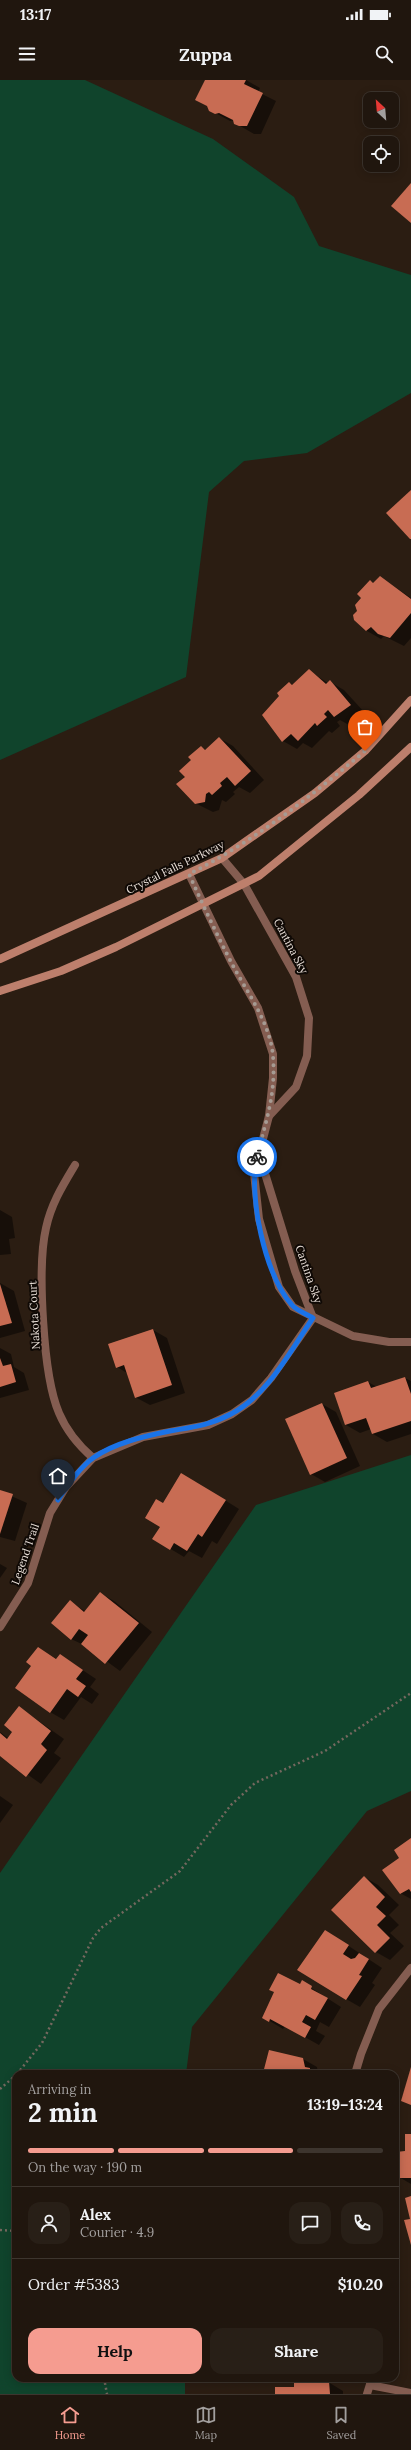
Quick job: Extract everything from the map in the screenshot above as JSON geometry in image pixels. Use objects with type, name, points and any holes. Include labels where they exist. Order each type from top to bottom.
[{"type":"street","name":"Crystal Falls Parkway","points":[[0,959],[222,858],[315,793],[365,751],[411,700]]},
{"type":"street","points":[[0,991],[61,971],[116,947],[259,876],[359,795],[411,747]]},
{"type":"street","name":"Cantina Sky","points":[[222,858],[244,884],[296,976],[309,1018],[307,1056],[296,1087],[269,1116]]},
{"type":"street","name":"Cantina Sky","points":[[189,874],[231,961],[258,1008],[273,1054],[273,1078],[269,1116],[258,1152],[254,1173],[259,1219],[268,1256],[279,1287],[293,1307],[313,1318]]},
{"type":"street","name":"Cantina Sky","points":[[258,1152],[295,1271],[313,1318]]},
{"type":"street","name":"Nakota Court","points":[[75,1165],[53,1202],[45,1229],[43,1275],[44,1335],[58,1412],[73,1440],[93,1458]]},
{"type":"street","points":[[313,1318],[353,1336],[390,1342],[411,1342]]},
{"type":"street","name":"Legend Trail","points":[[0,1627],[28,1583],[50,1513],[66,1487],[93,1458],[143,1437],[208,1425],[232,1414],[252,1400],[271,1378],[313,1318]]},
{"type":"street","points":[[356,2070],[360,2054],[379,2009],[411,1968]]},
{"type":"street","points":[[367,2394],[371,2382],[411,2393]]},
{"type":"path","points":[[19,2070],[42,2043],[93,1938],[101,1928],[180,1871],[231,1806],[255,1784],[325,1751],[411,1693]]},
{"type":"path","points":[[0,2089],[12,2078]]},
{"type":"path","points":[[0,2230],[12,2231]]},
{"type":"path","points":[[105,2382],[107,2394]]},
{"type":"green space","points":[[0,80],[85,80],[213,139],[294,197],[319,246],[411,275],[411,393],[307,453],[244,461],[209,492],[186,677],[0,760]]},
{"type":"green space","points":[[411,1455],[411,1791],[367,1811],[192,2027],[187,2070],[12,2070],[12,2382],[185,2382],[185,2394],[0,2394],[0,1873],[256,1505]]},
{"type":"building","points":[[205,80],[246,80],[244,84],[263,93],[247,126],[239,126],[234,124],[233,120],[219,113],[215,114],[209,111],[207,106],[195,100]]},
{"type":"building","points":[[411,183],[411,223],[391,206]]},
{"type":"building","points":[[411,490],[411,539],[410,539],[386,513]]},
{"type":"building","points":[[380,576],[411,599],[411,613],[390,638],[378,634],[371,627],[366,631],[354,620],[353,615],[357,611],[355,605],[361,598],[357,594],[370,580],[373,583]]},
{"type":"building","points":[[309,669],[326,684],[330,680],[351,705],[334,717],[328,710],[324,714],[327,717],[317,726],[315,723],[298,741],[291,734],[282,742],[262,715],[279,696],[277,693],[289,682],[292,685]]},
{"type":"building","points":[[219,737],[251,771],[235,786],[227,777],[220,783],[222,786],[212,795],[209,792],[206,794],[205,802],[195,804],[176,784],[185,777],[179,771],[191,760],[188,757],[201,746],[205,750]]},
{"type":"building","points":[[0,1284],[12,1323],[0,1326]]},
{"type":"building","points":[[153,1329],[172,1385],[135,1398],[124,1365],[116,1368],[108,1344]]},
{"type":"building","points":[[0,1358],[3,1366],[11,1364],[16,1382],[0,1387]]},
{"type":"building","points":[[405,1377],[411,1394],[411,1421],[372,1434],[366,1418],[345,1425],[334,1393],[368,1381],[371,1388]]},
{"type":"building","points":[[322,1403],[347,1458],[310,1475],[285,1419]]},
{"type":"building","points":[[181,1473],[226,1500],[202,1537],[198,1534],[187,1551],[174,1543],[170,1550],[152,1539],[160,1527],[145,1518],[156,1499],[163,1503]]},
{"type":"building","points":[[0,1490],[13,1494],[0,1534]]},
{"type":"building","points":[[100,1592],[139,1623],[105,1664],[81,1644],[88,1635],[79,1629],[71,1640],[51,1623],[70,1600],[84,1612]]},
{"type":"building","points":[[38,1647],[56,1659],[60,1654],[83,1670],[76,1679],[86,1686],[78,1697],[67,1689],[50,1713],[15,1688],[31,1666],[26,1662]]},
{"type":"building","points":[[19,1706],[51,1731],[41,1744],[47,1750],[26,1777],[0,1756],[0,1733],[7,1739],[12,1732],[4,1725]]},
{"type":"building","points":[[411,1838],[411,1892],[409,1889],[400,1894],[382,1870],[399,1858],[394,1850]]},
{"type":"building","points":[[364,1876],[385,1897],[376,1907],[386,1916],[377,1925],[390,1938],[375,1953],[331,1910]]},
{"type":"building","points":[[325,1930],[349,1945],[343,1954],[351,1959],[355,1958],[359,1953],[369,1959],[359,1975],[362,1976],[346,2000],[297,1970]]},
{"type":"building","points":[[278,1973],[300,1984],[302,1980],[312,1986],[311,1989],[328,1998],[315,2020],[306,2015],[302,2022],[311,2027],[305,2038],[270,2019],[269,2022],[262,2018],[274,1992],[269,1990]]},
{"type":"building","points":[[269,2050],[303,2058],[305,2067],[310,2068],[310,2070],[264,2070]]},
{"type":"building","points":[[411,2067],[411,2105],[401,2101]]},
{"type":"building","points":[[405,2134],[411,2134],[411,2178],[399,2178],[399,2152],[405,2151]]},
{"type":"building","points":[[411,2196],[411,2245],[404,2220],[410,2219],[405,2198]]},
{"type":"building","points":[[294,2382],[329,2382],[330,2394],[275,2394],[275,2387],[294,2387]]},
{"type":"way so far","points":[[257,1157],[269,1116],[272,1098],[273,1054],[258,1008],[231,961],[189,874],[222,858],[247,841],[315,793],[365,751]]},
{"type":"route","points":[[58,1500],[66,1487],[93,1458],[118,1446],[143,1437],[208,1425],[232,1414],[252,1400],[271,1378],[313,1318],[293,1307],[279,1287],[268,1256],[259,1219],[254,1173],[257,1157]]}]
